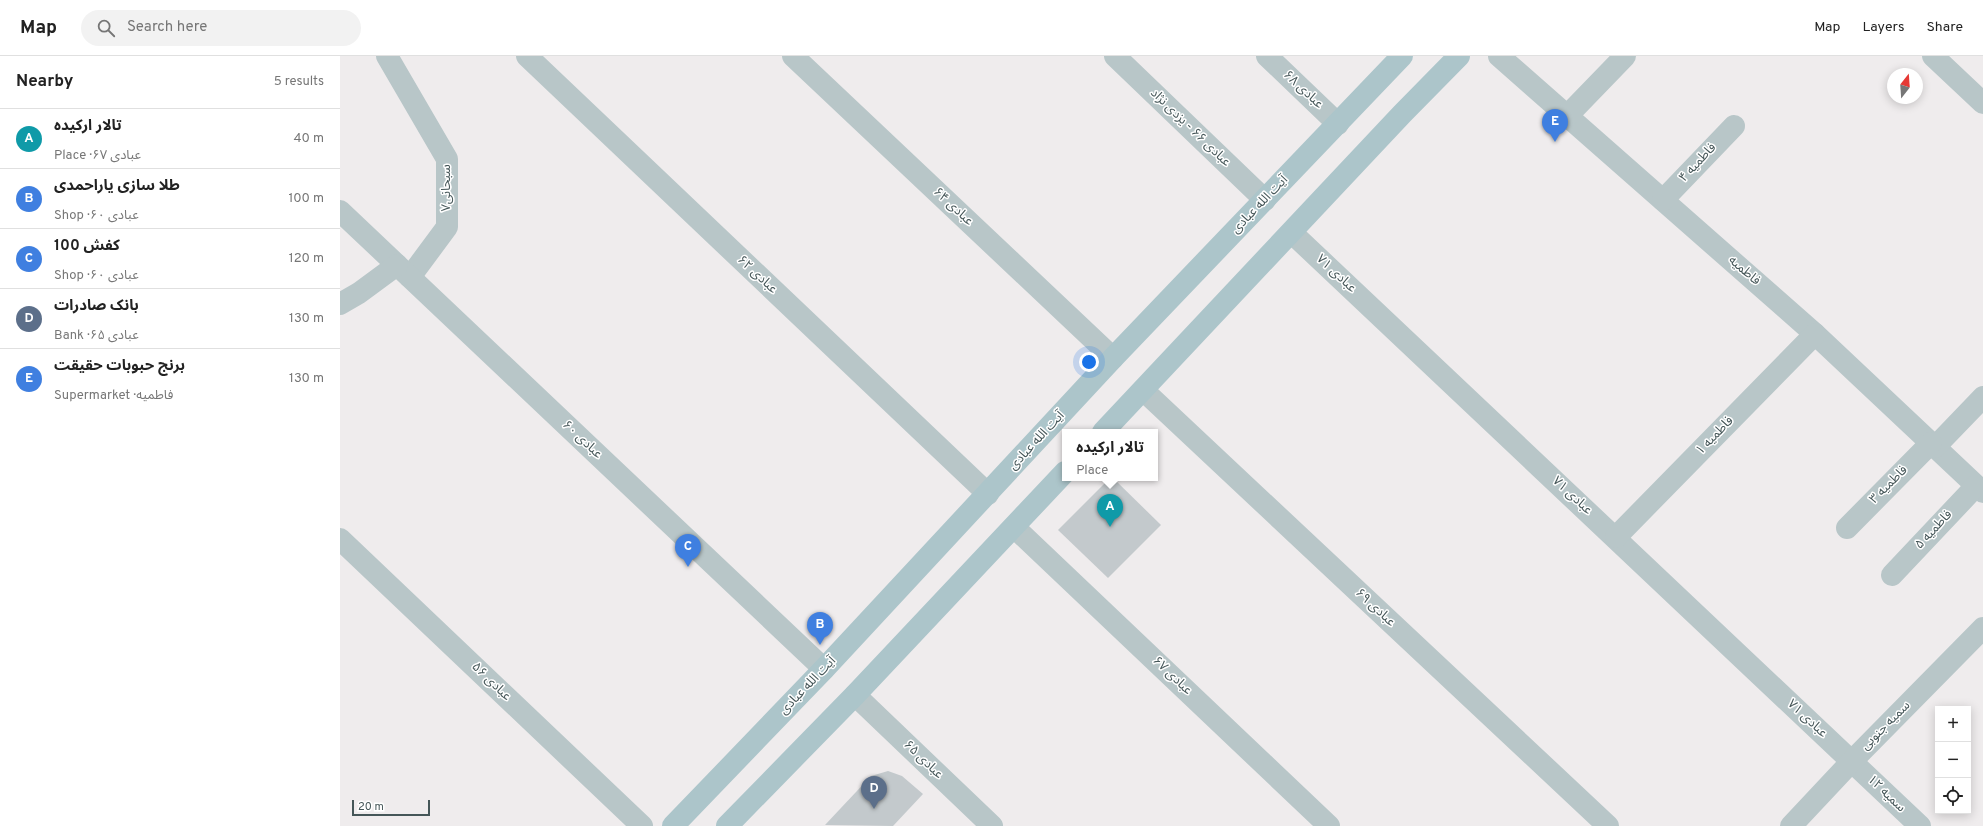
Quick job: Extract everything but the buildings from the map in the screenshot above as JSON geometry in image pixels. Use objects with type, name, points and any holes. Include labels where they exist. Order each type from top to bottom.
[{"type":"main road","name":"آیت الله عبادی","points":[[673,826],[824,669],[1113,358],[1402,56]]},
{"type":"main road","points":[[1106,429],[1292,233],[1402,114],[1460,56]]},
{"type":"main road","points":[[727,826],[855,694],[1062,475]]},
{"type":"street","name":"سبحانی۷","points":[[340,304],[404,271],[447,227],[447,159],[387,56]]},
{"type":"street","name":"عبادی ۶۲","points":[[527,56],[988,494]]},
{"type":"street","name":"عبادی ۶۴","points":[[793,56],[1113,358]]},
{"type":"street","name":"عبادی ۶۶ - یزدی نژاد","points":[[1115,56],[1265,200]]},
{"type":"street","name":"عبادی ۶۸","points":[[1267,56],[1338,124]]},
{"type":"street","name":"فاطمیه","points":[[1499,56],[1814,334],[1980,489]]},
{"type":"street","points":[[1567,116],[1625,56]]},
{"type":"street","points":[[1933,56],[1983,103]]},
{"type":"street","name":"فاطمیه ۴","points":[[1663,200],[1734,126]]},
{"type":"street","name":"عبادی ۶۰","points":[[340,211],[824,669]]},
{"type":"street","name":"عبادی ۷۱","points":[[1292,233],[1852,761]]},
{"type":"street","name":"فاطمیه ۱","points":[[1616,538],[1814,334]]},
{"type":"street","name":"عبادی ۶۹","points":[[1143,390],[1608,826]]},
{"type":"street","name":"فاطمیه ۳","points":[[1847,528],[1983,398]]},
{"type":"street","name":"فاطمیه ۵","points":[[1892,575],[1980,489]]},
{"type":"street","name":"عبادی ۶۷","points":[[1014,527],[1329,826]]},
{"type":"street","name":"عبادی ۵۶","points":[[340,539],[642,826]]},
{"type":"street","name":"سمیه جنوبی","points":[[1791,826],[1852,761],[1983,628]]},
{"type":"street","name":"عبادی ۶۵","points":[[855,694],[992,826]]},
{"type":"street","name":"سمیه ۱۲","points":[[1852,761],[1920,826]]},
{"type":"place","name":"برنج حبوبات حقیقت","points":[[1555,142]]},
{"type":"place","name":"تالار ارکیده","points":[[1110,527]]},
{"type":"place","name":"کفش 100","points":[[688,567]]},
{"type":"place","name":"طلا سازی یاراحمدی","points":[[820,645]]},
{"type":"place","name":"بانک صادرات","points":[[874,809]]}]
